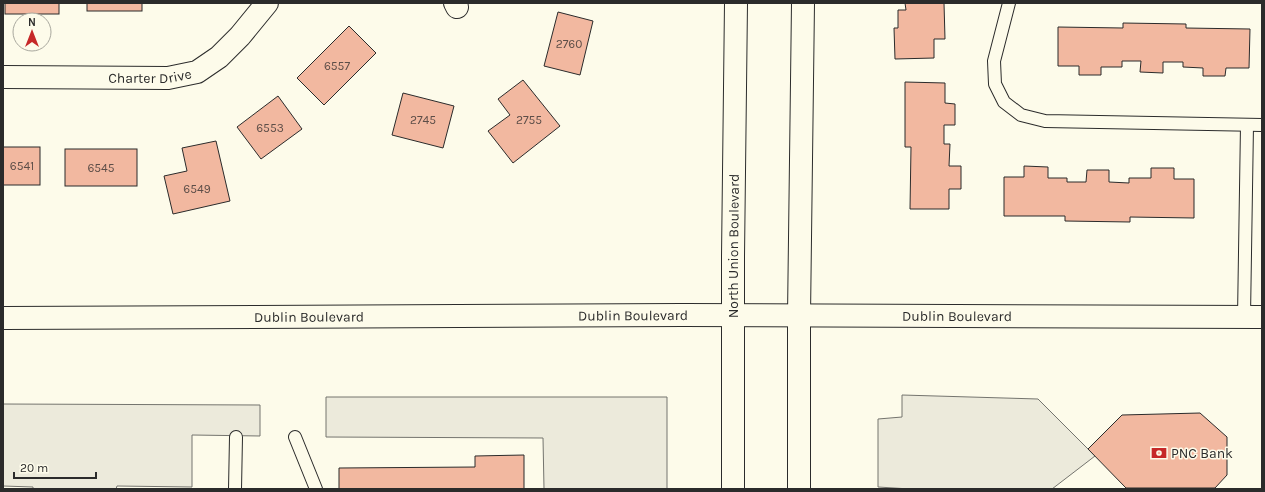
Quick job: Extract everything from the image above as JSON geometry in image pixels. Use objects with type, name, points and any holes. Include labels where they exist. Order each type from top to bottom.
[{"type":"main road","name":"Charter Drive","points":[[3,77],[168,78],[197,72],[219,57],[240,36],[267,3]]},
{"type":"main road","name":"North Union Boulevard","points":[[733,489],[736,3]]},
{"type":"main road","points":[[799,489],[799,316],[803,3]]},
{"type":"main road","name":"Dublin Boulevard","points":[[3,318],[733,316],[1253,317]]},
{"type":"lane","points":[[1009,3],[994,60],[995,84],[1004,102],[1021,116],[1045,121],[1262,125]]},
{"type":"lane","points":[[1247,125],[1253,317]]},
{"type":"lane","points":[[236,437],[236,489]]},
{"type":"lane","points":[[295,437],[316,489]]},
{"type":"shaded area","points":[[902,395],[1038,399],[1095,456],[1052,489],[910,489],[878,487],[878,419],[902,417]]},
{"type":"shaded area","points":[[326,397],[667,397],[667,489],[544,489],[543,438],[326,437]]},
{"type":"shaded area","points":[[3,404],[260,405],[260,436],[192,435],[192,487],[117,486],[116,489],[33,489],[33,487],[3,486]]},
{"type":"building","points":[[5,3],[59,3],[59,14],[52,14],[52,12],[12,12],[12,14],[5,14]]},
{"type":"building","points":[[87,3],[142,3],[142,11],[87,11]]},
{"type":"building","points":[[905,3],[944,3],[945,39],[934,39],[934,58],[895,59],[894,28],[898,28],[898,10],[906,10]]},
{"type":"building","points":[[558,12],[593,21],[580,75],[544,66]]},
{"type":"building","points":[[1123,23],[1186,24],[1186,28],[1250,29],[1249,68],[1226,68],[1225,76],[1203,76],[1203,68],[1183,67],[1183,62],[1163,62],[1163,73],[1140,72],[1141,61],[1122,61],[1122,67],[1101,67],[1101,75],[1079,75],[1079,66],[1058,66],[1058,27],[1123,28]]},
{"type":"building","points":[[349,26],[376,53],[324,105],[297,78]]},
{"type":"building","points":[[523,80],[560,126],[513,163],[488,131],[510,115],[498,99]]},
{"type":"building","points":[[905,82],[945,83],[945,103],[955,104],[955,125],[944,125],[944,144],[950,144],[949,166],[961,166],[961,189],[949,189],[949,209],[910,209],[911,147],[905,147]]},
{"type":"building","points":[[403,93],[454,106],[443,148],[392,135]]},
{"type":"building","points":[[278,96],[302,129],[261,159],[237,127]]},
{"type":"building","points":[[216,141],[230,201],[173,214],[164,176],[187,171],[182,148]]},
{"type":"building","points":[[3,147],[40,147],[40,185],[3,185]]},
{"type":"building","points":[[65,149],[137,149],[137,186],[65,186]]},
{"type":"building","points":[[1024,166],[1048,167],[1048,178],[1067,178],[1067,182],[1086,182],[1087,170],[1109,170],[1109,182],[1129,183],[1129,178],[1151,178],[1151,168],[1174,168],[1174,179],[1194,179],[1194,218],[1130,217],[1130,222],[1065,221],[1065,216],[1004,216],[1004,177],[1024,177]]},
{"type":"building","name":"PNC Bank","points":[[1200,413],[1227,437],[1227,475],[1215,488],[1126,488],[1088,449],[1122,415]]},
{"type":"building","points":[[524,455],[524,489],[339,489],[339,468],[475,467],[475,456]]},
{"type":"place","name":"PNC Bank","points":[[1159,453]]}]
